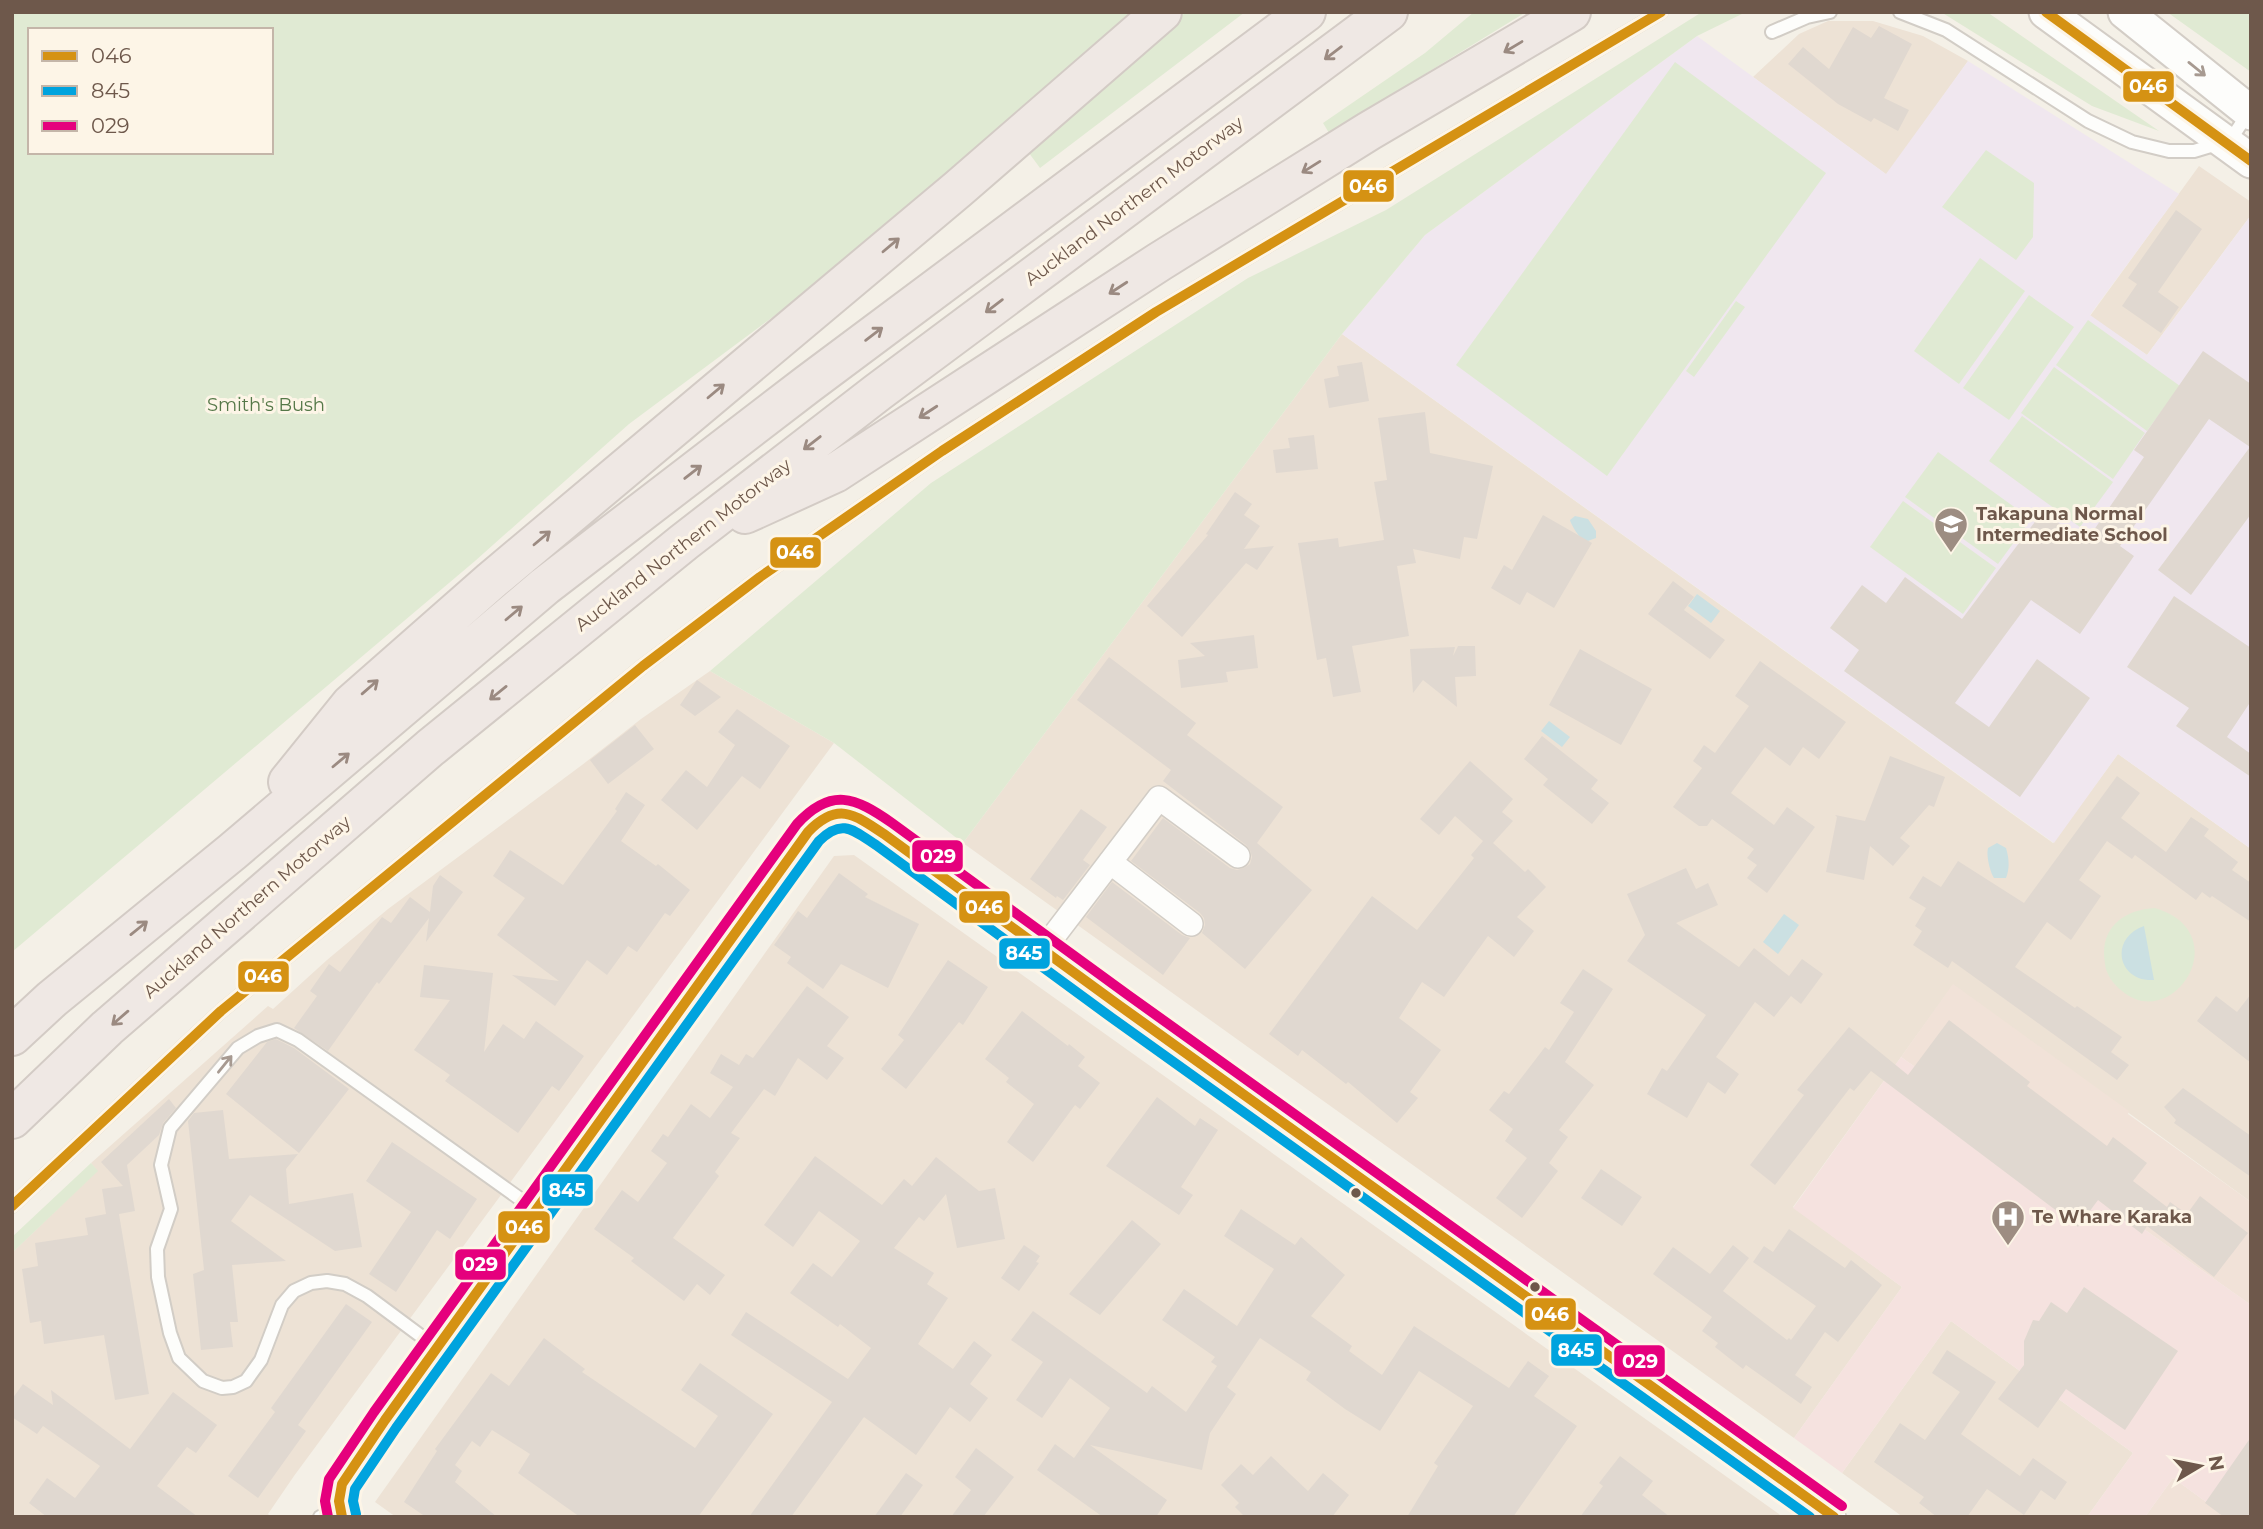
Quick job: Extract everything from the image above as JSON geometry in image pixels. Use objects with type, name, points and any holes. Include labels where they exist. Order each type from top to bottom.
[{"type":"highway","points":[[232,852],[351,704],[492,580],[1163,12]]},
{"type":"highway","points":[[12,1036],[52,999],[232,852],[545,586],[808,384],[1306,12]]},
{"type":"highway","name":"Auckland Northern Motorway","points":[[12,1119],[107,1028],[430,748],[684,542],[878,392],[1388,12]]},
{"type":"highway","points":[[684,542],[835,473],[1158,262],[1369,131],[1571,12]]},
{"type":"main road","points":[[2046,12],[2251,161]]},
{"type":"main road","points":[[2125,12],[2250,112]]},
{"type":"street","points":[[1043,950],[1159,798],[1238,856]]},
{"type":"street","points":[[334,1514],[345,1478],[808,832],[825,816],[838,812],[857,816],[884,834],[1834,1517]]},
{"type":"street","points":[[1110,862],[1191,924]]},
{"type":"lane","points":[[12,1206],[220,1011],[643,666],[760,577],[942,451],[1156,312],[1661,12]]},
{"type":"lane","points":[[1772,32],[1807,17],[1830,12]]},
{"type":"lane","points":[[1900,12],[1946,30],[2088,121],[2121,138],[2154,148],[2183,152],[2224,142],[2233,136],[2250,112]]},
{"type":"lane","points":[[438,1348],[368,1296],[345,1284],[311,1283],[294,1291],[282,1305],[261,1360],[246,1381],[233,1387],[222,1388],[203,1381],[178,1358],[158,1277],[157,1250],[170,1209],[161,1165],[170,1128],[238,1048],[258,1036],[277,1030],[298,1040],[537,1211]]},
{"type":"shaded area","points":[[1828,21],[1873,21],[1923,36],[1968,61],[1887,175],[1753,77],[1799,34]]},
{"type":"shaded area","name":"Takapuna Normal Intermediate School","points":[[1697,36],[1886,174],[1968,61],[2179,194],[2090,315],[2147,355],[2251,215],[2251,849],[2118,754],[2054,843],[1342,334],[1425,235]]},
{"type":"shaded area","points":[[2199,166],[2251,202],[2251,215],[2147,355],[2090,316]]},
{"type":"shaded area","points":[[1342,334],[2053,843],[2118,754],[2251,849],[2251,1202],[1953,985],[1793,1207],[1902,1287],[1794,1438],[963,843]]},
{"type":"shaded area","points":[[1575,516],[1588,519],[1596,531],[1596,538],[1583,541],[1570,520]]},
{"type":"shaded area","points":[[1697,594],[1720,611],[1711,623],[1688,606]]},
{"type":"shaded area","points":[[710,671],[834,743],[294,1476],[268,1514],[271,1517],[12,1517],[12,1253],[97,1171],[91,1163],[268,1006],[273,1009],[388,909],[641,719]]},
{"type":"shaded area","points":[[1549,721],[1570,737],[1562,747],[1541,731]]},
{"type":"shaded area","points":[[1997,843],[2006,848],[2009,867],[2006,878],[1994,878],[1990,868],[1988,848]]},
{"type":"shaded area","points":[[854,855],[1783,1517],[396,1517],[375,1502],[834,856]]},
{"type":"shaded area","points":[[1784,914],[1799,925],[1778,954],[1763,942]]},
{"type":"shaded area","points":[[2144,926],[2154,980],[2142,979],[2132,974],[2125,967],[2122,958],[2126,940]]},
{"type":"shaded area","points":[[1953,984],[2251,1202],[2251,1305],[1901,1057]]},
{"type":"shaded area","name":"Te Whare Karaka","points":[[1901,1057],[2251,1305],[2251,1517],[2227,1517],[2173,1478],[2145,1517],[2087,1517],[2133,1453],[1951,1321],[1842,1473],[1794,1438],[1902,1287],[1793,1208]]},
{"type":"shaded area","points":[[1951,1321],[2133,1453],[2087,1517],[1903,1517],[1842,1473]]},
{"type":"shaded area","points":[[2173,1478],[2227,1517],[2145,1517]]},
{"type":"green space","name":"Smith's Bush","points":[[12,12],[1142,12],[946,188],[629,424],[475,561],[12,952]]},
{"type":"green space","points":[[1186,12],[1245,12],[1040,168],[1026,149]]},
{"type":"green space","points":[[1474,12],[1526,12],[1329,133],[1323,123],[1425,53]]},
{"type":"green space","points":[[1702,12],[1746,12],[1697,36],[1425,235],[1342,334],[963,843],[834,743],[710,671],[931,483],[1248,278],[1386,210]]},
{"type":"green space","points":[[1941,12],[1987,12],[2159,131],[2092,106]]},
{"type":"green space","points":[[2167,12],[2251,12],[2251,72]]},
{"type":"green space","points":[[1675,62],[1826,173],[1607,476],[1456,365]]},
{"type":"green space","points":[[1986,150],[2034,183],[2033,237],[2016,260],[1942,207]]},
{"type":"green space","points":[[1980,258],[2025,291],[1959,384],[1914,351]]},
{"type":"green space","points":[[2029,295],[2074,327],[2009,420],[1963,388]]},
{"type":"green space","points":[[1736,301],[1745,307],[1694,377],[1686,371]]},
{"type":"green space","points":[[2088,320],[2180,386],[2147,431],[2056,365]]},
{"type":"green space","points":[[2054,367],[2145,433],[2113,479],[2021,413]]},
{"type":"green space","points":[[2022,416],[2113,482],[2080,527],[1989,461]]},
{"type":"green space","points":[[1938,452],[2031,519],[1998,564],[1905,497]]},
{"type":"green space","points":[[1903,501],[1996,568],[1963,614],[1870,547]]},
{"type":"green space","points":[[2155,908],[2180,921],[2192,938],[2194,957],[2189,975],[2177,990],[2160,1000],[2141,1001],[2122,991],[2110,979],[2104,952],[2109,931],[2123,917]]},
{"type":"green space","points":[[91,1163],[98,1171],[12,1253],[12,1237]]},
{"type":"building","points":[[1879,26],[1912,44],[1884,98],[1909,110],[1898,131],[1874,118],[1871,122],[1838,104],[1788,64],[1803,47],[1829,69],[1853,27],[1871,38]]},
{"type":"building","points":[[2176,210],[2202,229],[2158,292],[2179,307],[2161,333],[2122,306],[2137,284],[2128,278]]},
{"type":"building","points":[[2203,351],[2251,384],[2251,514],[2191,595],[2158,570],[2250,447],[2209,419],[2120,546],[2134,556],[2080,634],[2031,600],[1955,703],[1989,727],[2037,659],[2090,698],[2020,797],[1844,671],[1859,650],[1830,628],[1862,585],[1886,603],[1905,577],[1962,619],[2043,511],[2085,543],[2144,457],[2134,450]]},
{"type":"building","points":[[1362,362],[1369,401],[1329,408],[1324,379],[1339,376],[1337,366]]},
{"type":"building","points":[[1425,412],[1430,453],[1493,466],[1477,539],[1464,537],[1460,559],[1413,549],[1416,563],[1397,566],[1409,636],[1352,646],[1361,692],[1333,697],[1326,658],[1317,660],[1298,543],[1338,538],[1339,547],[1384,540],[1374,482],[1387,480],[1378,418]]},
{"type":"building","points":[[1314,435],[1318,469],[1276,473],[1273,450],[1290,448],[1288,438]]},
{"type":"building","points":[[1235,492],[1252,504],[1244,515],[1260,526],[1244,549],[1274,546],[1257,570],[1246,563],[1182,637],[1147,606],[1208,535],[1206,534]]},
{"type":"building","points":[[1543,515],[1592,543],[1554,608],[1527,592],[1520,605],[1491,588],[1504,565],[1512,570]]},
{"type":"building","points":[[1673,581],[1694,597],[1684,610],[1725,640],[1710,659],[1648,614]]},
{"type":"building","points":[[2174,596],[2251,648],[2251,701],[2227,737],[2251,754],[2251,777],[2176,726],[2189,708],[2127,667]]},
{"type":"building","points":[[1254,635],[1258,668],[1226,672],[1228,682],[1181,688],[1178,660],[1205,656],[1190,643]]},
{"type":"building","points":[[1458,646],[1475,646],[1476,676],[1455,677],[1457,707],[1423,680],[1413,693],[1410,649],[1455,647],[1453,656]]},
{"type":"building","points":[[1580,649],[1652,689],[1621,745],[1549,705]]},
{"type":"building","points":[[1109,657],[1196,723],[1187,735],[1283,807],[1257,843],[1312,890],[1245,969],[1202,933],[1205,925],[1200,913],[1131,861],[1163,818],[1230,868],[1244,868],[1250,864],[1252,857],[1246,845],[1163,781],[1171,770],[1077,700]]},
{"type":"building","points":[[1760,661],[1846,722],[1819,759],[1803,747],[1790,766],[1765,747],[1731,793],[1774,825],[1787,807],[1815,827],[1767,893],[1747,878],[1757,865],[1747,858],[1754,849],[1712,819],[1707,826],[1699,826],[1673,807],[1702,768],[1693,761],[1704,745],[1715,753],[1749,706],[1735,696]]},
{"type":"building","points":[[697,680],[721,697],[695,716],[680,705]]},
{"type":"building","points":[[737,709],[790,746],[760,789],[742,776],[697,830],[661,800],[686,770],[707,787],[735,745],[718,732]]},
{"type":"building","points":[[635,725],[654,749],[608,784],[590,760]]},
{"type":"building","points":[[1542,736],[1598,780],[1591,789],[1609,803],[1592,824],[1543,785],[1548,779],[1524,759]]},
{"type":"building","points":[[1890,756],[1945,777],[1934,807],[1929,805],[1900,838],[1910,846],[1893,866],[1870,846],[1864,880],[1826,872],[1837,817],[1835,815],[1865,821]]},
{"type":"building","points":[[1470,761],[1513,799],[1502,812],[1513,821],[1493,843],[1525,872],[1528,869],[1546,887],[1517,917],[1534,931],[1514,957],[1488,936],[1444,997],[1422,982],[1399,1018],[1441,1050],[1410,1092],[1418,1098],[1397,1123],[1348,1082],[1346,1084],[1302,1050],[1298,1056],[1269,1034],[1372,896],[1417,930],[1474,858],[1471,855],[1483,841],[1455,816],[1439,835],[1420,819]]},
{"type":"building","points":[[2117,776],[2140,793],[2121,818],[2166,852],[2191,817],[2209,829],[2204,836],[2238,862],[2232,870],[2251,883],[2251,922],[2202,892],[2196,900],[2135,855],[2132,859],[2107,841],[2079,880],[2101,896],[2071,940],[2047,922],[2015,967],[2122,1037],[2111,1052],[2129,1065],[2117,1080],[1952,961],[1948,968],[1913,945],[1922,931],[1915,926],[1926,908],[1909,898],[1923,876],[1941,887],[1958,861],[2024,903]]},
{"type":"building","points":[[626,792],[645,805],[621,841],[656,866],[658,864],[690,890],[670,916],[665,913],[637,952],[628,946],[607,975],[587,960],[555,1006],[512,975],[559,981],[497,935],[525,898],[493,876],[510,850],[563,885],[617,811],[615,809]]},
{"type":"building","points":[[1081,809],[1107,827],[1083,860],[1090,865],[1063,900],[1030,879]]},
{"type":"building","points":[[1686,868],[1696,889],[1708,883],[1718,905],[1676,923],[1739,967],[1754,948],[1789,976],[1802,959],[1823,974],[1801,1004],[1791,996],[1774,1017],[1755,1002],[1716,1057],[1739,1074],[1725,1094],[1708,1082],[1687,1118],[1647,1094],[1662,1068],[1667,1071],[1706,1015],[1627,961],[1645,935],[1627,894]]},
{"type":"building","points":[[839,873],[868,894],[865,897],[919,924],[888,988],[841,964],[823,989],[787,963],[791,957],[774,945],[798,911],[807,918]]},
{"type":"building","points":[[440,875],[463,892],[426,942],[429,918],[379,984],[377,982],[328,1051],[294,1028],[317,996],[310,991],[329,964],[340,972],[382,917],[391,923],[410,897],[430,912],[433,886]]},
{"type":"building","points":[[1112,882],[1182,935],[1190,938],[1163,975],[1086,917]]},
{"type":"building","points":[[948,960],[988,987],[963,1025],[959,1022],[906,1089],[881,1069],[904,1040],[898,1035]]},
{"type":"building","points":[[424,965],[493,973],[484,1052],[503,1024],[524,1039],[536,1021],[584,1056],[559,1091],[552,1086],[518,1133],[445,1081],[450,1075],[414,1050],[450,1000],[420,997]]},
{"type":"building","points":[[1583,969],[1613,989],[1565,1062],[1594,1085],[1559,1130],[1568,1137],[1549,1163],[1558,1171],[1522,1218],[1496,1198],[1527,1158],[1505,1141],[1513,1129],[1489,1110],[1504,1091],[1509,1094],[1545,1047],[1549,1050],[1574,1012],[1560,1003]]},
{"type":"building","points":[[807,986],[849,1017],[827,1046],[844,1058],[827,1080],[798,1058],[775,1096],[764,1089],[731,1133],[740,1138],[715,1172],[719,1176],[673,1238],[725,1275],[710,1295],[697,1284],[684,1301],[631,1261],[634,1258],[594,1229],[622,1190],[638,1202],[667,1163],[651,1151],[663,1134],[668,1137],[691,1104],[710,1118],[733,1087],[710,1073],[721,1054],[739,1065],[746,1054],[753,1058]]},
{"type":"building","points":[[2251,994],[2251,1063],[2197,1021],[2216,996],[2237,1012]]},
{"type":"building","points":[[1022,1011],[1085,1057],[1078,1066],[1100,1083],[1080,1109],[1075,1105],[1033,1162],[1007,1142],[1034,1104],[1006,1082],[1009,1078],[985,1059]]},
{"type":"building","points":[[1949,1020],[2030,1082],[2027,1086],[2107,1146],[2113,1137],[2147,1163],[2133,1181],[2167,1207],[2170,1202],[2187,1214],[2200,1196],[2248,1233],[2214,1277],[2147,1226],[2142,1234],[2098,1200],[2078,1227],[1871,1071],[1854,1091],[1850,1088],[1775,1185],[1750,1165],[1804,1095],[1797,1090],[1849,1027],[1908,1075]]},
{"type":"building","points":[[276,1039],[294,1048],[349,1089],[299,1153],[226,1094],[267,1042]]},
{"type":"building","points":[[2183,1088],[2251,1136],[2251,1177],[2174,1123],[2176,1120],[2164,1107]]},
{"type":"building","points":[[1157,1097],[1195,1126],[1200,1118],[1218,1130],[1181,1187],[1193,1195],[1179,1215],[1106,1166]]},
{"type":"building","points":[[169,1099],[176,1108],[163,1123],[159,1135],[127,1165],[135,1211],[119,1214],[149,1394],[115,1400],[104,1335],[44,1344],[41,1321],[30,1323],[22,1269],[38,1266],[35,1243],[88,1235],[85,1218],[106,1214],[102,1189],[123,1186],[101,1162]]},
{"type":"building","points":[[223,1110],[229,1159],[298,1154],[286,1169],[289,1204],[353,1193],[362,1247],[335,1251],[250,1195],[231,1221],[286,1261],[232,1265],[238,1322],[230,1322],[233,1347],[201,1350],[193,1274],[204,1270],[188,1121],[194,1113]]},
{"type":"building","points":[[392,1142],[477,1199],[450,1239],[437,1230],[396,1292],[369,1274],[411,1212],[366,1181]]},
{"type":"building","points":[[815,1156],[882,1205],[904,1179],[912,1186],[936,1157],[979,1191],[995,1188],[1005,1239],[957,1248],[946,1194],[924,1221],[919,1217],[894,1248],[934,1273],[927,1284],[948,1298],[918,1344],[953,1369],[974,1341],[992,1355],[970,1384],[988,1398],[970,1422],[950,1407],[916,1455],[864,1417],[791,1517],[749,1517],[832,1402],[731,1335],[746,1312],[848,1379],[871,1348],[840,1324],[838,1327],[790,1293],[813,1263],[832,1277],[860,1241],[819,1211],[793,1247],[764,1225]]},
{"type":"building","points":[[1601,1169],[1642,1197],[1622,1226],[1581,1198]]},
{"type":"building","points":[[1241,1209],[1295,1245],[1301,1237],[1345,1275],[1311,1316],[1352,1346],[1349,1351],[1382,1375],[1414,1326],[1509,1388],[1528,1361],[1549,1376],[1534,1396],[1577,1426],[1513,1517],[1407,1517],[1438,1466],[1434,1463],[1473,1406],[1419,1371],[1380,1431],[1306,1380],[1311,1372],[1260,1338],[1227,1387],[1236,1394],[1210,1433],[1202,1470],[1090,1445],[1167,1500],[1156,1517],[1103,1517],[1037,1470],[1055,1444],[1074,1458],[1110,1408],[1070,1378],[1042,1418],[1016,1400],[1043,1362],[1011,1340],[1033,1311],[1147,1393],[1152,1386],[1186,1412],[1217,1366],[1211,1362],[1215,1357],[1162,1320],[1184,1289],[1237,1326],[1274,1269],[1224,1236]]},
{"type":"building","points":[[1132,1220],[1161,1244],[1100,1315],[1069,1294]]},
{"type":"building","points":[[1789,1229],[1845,1268],[1851,1260],[1882,1285],[1838,1342],[1825,1332],[1795,1375],[1812,1387],[1801,1404],[1746,1365],[1743,1369],[1715,1347],[1718,1343],[1702,1331],[1712,1317],[1653,1274],[1673,1247],[1710,1274],[1733,1245],[1749,1258],[1723,1291],[1787,1340],[1791,1340],[1816,1306],[1753,1262],[1764,1246],[1773,1252]]},
{"type":"building","points":[[1024,1245],[1040,1256],[1036,1262],[1039,1263],[1019,1291],[1001,1278]]},
{"type":"building","points":[[2084,1287],[2178,1351],[2125,1430],[2066,1389],[2038,1428],[1998,1399],[2024,1365],[2024,1341],[2033,1320],[2039,1321],[2051,1302],[2067,1313]]},
{"type":"building","points":[[346,1304],[372,1322],[298,1425],[306,1431],[258,1498],[228,1476],[275,1412],[271,1408]]},
{"type":"building","points":[[544,1338],[585,1369],[582,1372],[695,1448],[718,1416],[681,1390],[700,1363],[773,1414],[698,1517],[580,1517],[518,1473],[530,1454],[492,1430],[480,1447],[472,1441],[455,1465],[462,1471],[455,1482],[497,1517],[426,1517],[404,1502],[437,1451],[435,1449],[491,1373],[509,1386]]},
{"type":"building","points":[[1947,1350],[1996,1382],[1961,1434],[2020,1476],[2033,1458],[2067,1482],[2055,1500],[2041,1490],[2024,1515],[1987,1489],[1967,1517],[1937,1517],[1919,1503],[1924,1497],[1874,1462],[1900,1423],[1925,1440],[1960,1392],[1932,1373]]},
{"type":"building","points":[[23,1384],[53,1405],[51,1390],[130,1449],[173,1392],[217,1425],[196,1453],[187,1447],[157,1486],[198,1517],[47,1517],[29,1503],[47,1478],[75,1498],[100,1466],[43,1426],[37,1434],[12,1417],[12,1399]]},
{"type":"building","points":[[2251,1437],[2251,1517],[2224,1517],[2205,1503]]},
{"type":"building","points":[[976,1448],[1014,1477],[983,1517],[951,1517],[971,1490],[955,1477]]},
{"type":"building","points":[[1271,1456],[1308,1491],[1323,1473],[1349,1495],[1332,1517],[1245,1517],[1235,1507],[1239,1503],[1221,1485],[1241,1464],[1253,1475]]},
{"type":"building","points":[[1620,1456],[1653,1481],[1642,1495],[1670,1517],[1580,1517],[1603,1486],[1599,1483]]},
{"type":"building","points":[[906,1473],[923,1485],[900,1517],[874,1517]]},
{"type":"transit line","name":"046","points":[[12,1206],[221,1011],[643,666],[760,577],[942,451],[1156,312],[1661,12]]},
{"type":"transit line","name":"046","points":[[2046,12],[2251,161]]},
{"type":"transit line","name":"029","points":[[328,1517],[325,1501],[329,1479],[374,1412],[797,824],[821,805],[843,800],[866,807],[892,823],[1842,1506]]},
{"type":"transit line","name":"046","points":[[342,1517],[339,1501],[342,1484],[385,1420],[808,832],[818,823],[837,814],[854,816],[884,834],[1834,1517]]},
{"type":"transit line","name":"845","points":[[356,1514],[353,1501],[355,1489],[396,1428],[819,841],[841,828],[854,831],[876,845],[1112,1018],[1810,1517]]},
{"type":"place","name":"Takapuna Normal Intermediate School","points":[[1951,554]]},
{"type":"place","name":"Te Whare Karaka","points":[[2008,1247]]}]
